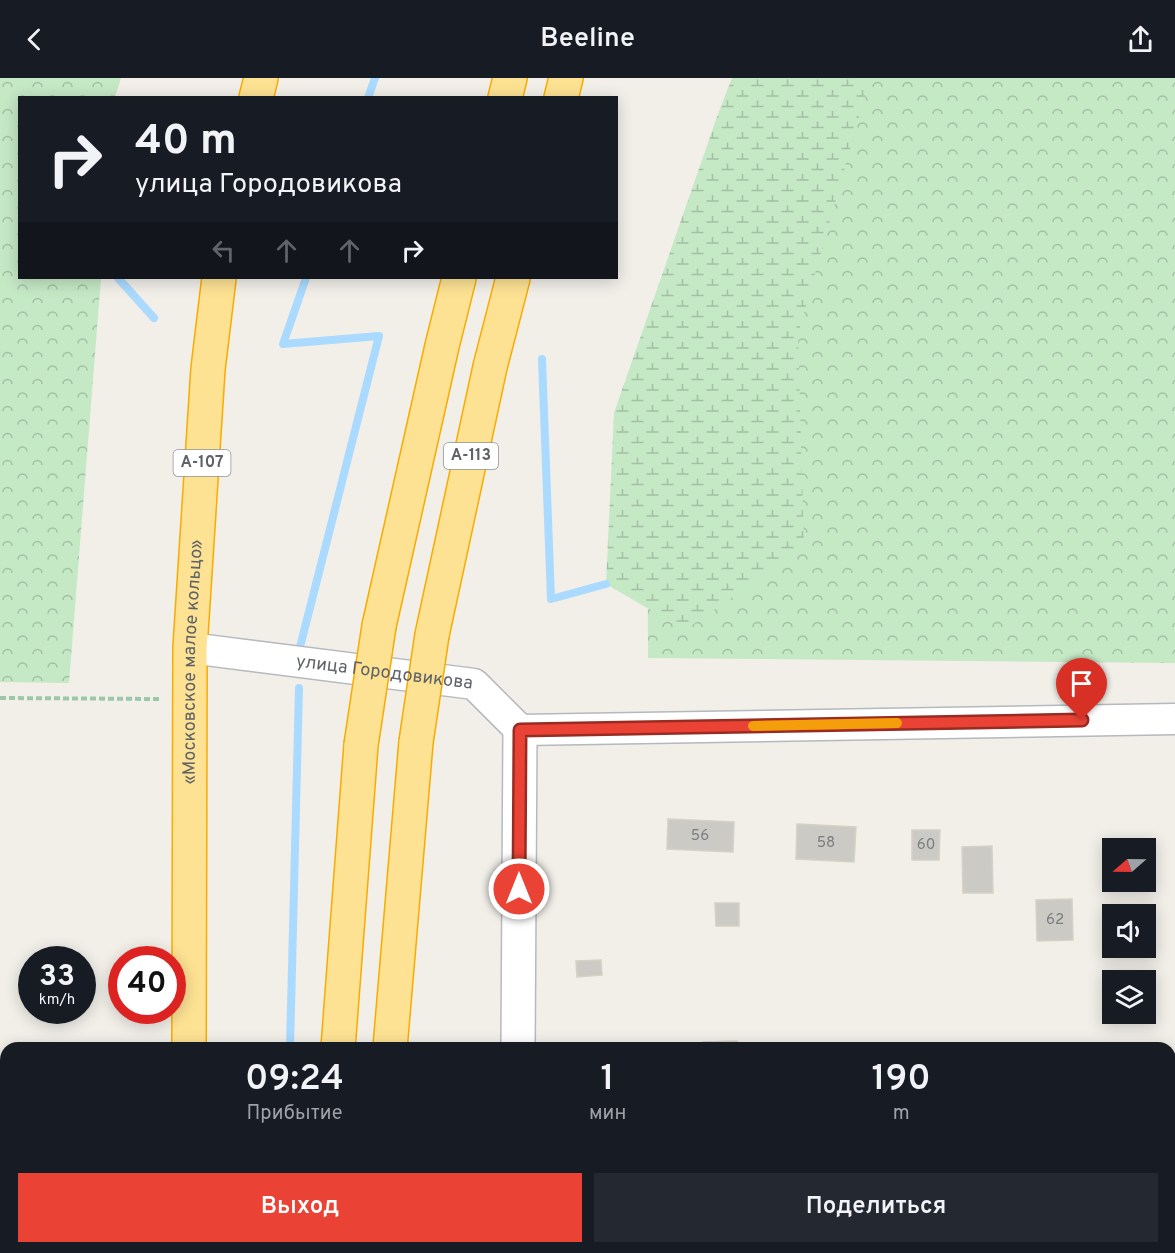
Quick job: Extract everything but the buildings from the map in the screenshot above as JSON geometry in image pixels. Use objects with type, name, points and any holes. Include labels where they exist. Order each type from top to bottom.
[{"type":"highway","points":[[256,96],[261,78]]},
{"type":"highway","points":[[506,96],[510,78]]},
{"type":"highway","points":[[562,96],[566,78]]},
{"type":"highway","name":"«Московское малое кольцо»","points":[[189,1042],[190,648],[208,369],[219,279]]},
{"type":"highway","name":"А-113","points":[[338,1042],[361,745],[379,626],[459,279]]},
{"type":"highway","name":"А-113","points":[[391,1042],[416,742],[432,635],[490,367],[513,279]]},
{"type":"street","name":"улица Городовикова","points":[[190,648],[474,684],[520,730]]},
{"type":"street","points":[[518,1042],[520,730],[1175,719]]},
{"type":"path","points":[[0,698],[189,700]]},
{"type":"green space","points":[[0,78],[121,78],[115,96],[18,96],[18,279],[101,279],[69,683],[0,682]]},
{"type":"green space","points":[[732,78],[870,78],[798,334],[804,547],[685,630],[606,584],[614,413]]},
{"type":"green space","points":[[783,78],[1175,78],[1175,663],[648,658],[647,386]]},
{"type":"waterway","points":[[369,96],[375,78]]},
{"type":"waterway","points":[[119,279],[154,318]]},
{"type":"waterway","points":[[300,647],[379,336],[283,344],[306,279]]},
{"type":"waterway","points":[[542,359],[551,599],[606,584]]},
{"type":"waterway","points":[[290,1042],[299,688]]},
{"type":"slow traffic","points":[[753,726],[897,723]]},
{"type":"route","points":[[519,889],[520,730],[1082,720]]}]
